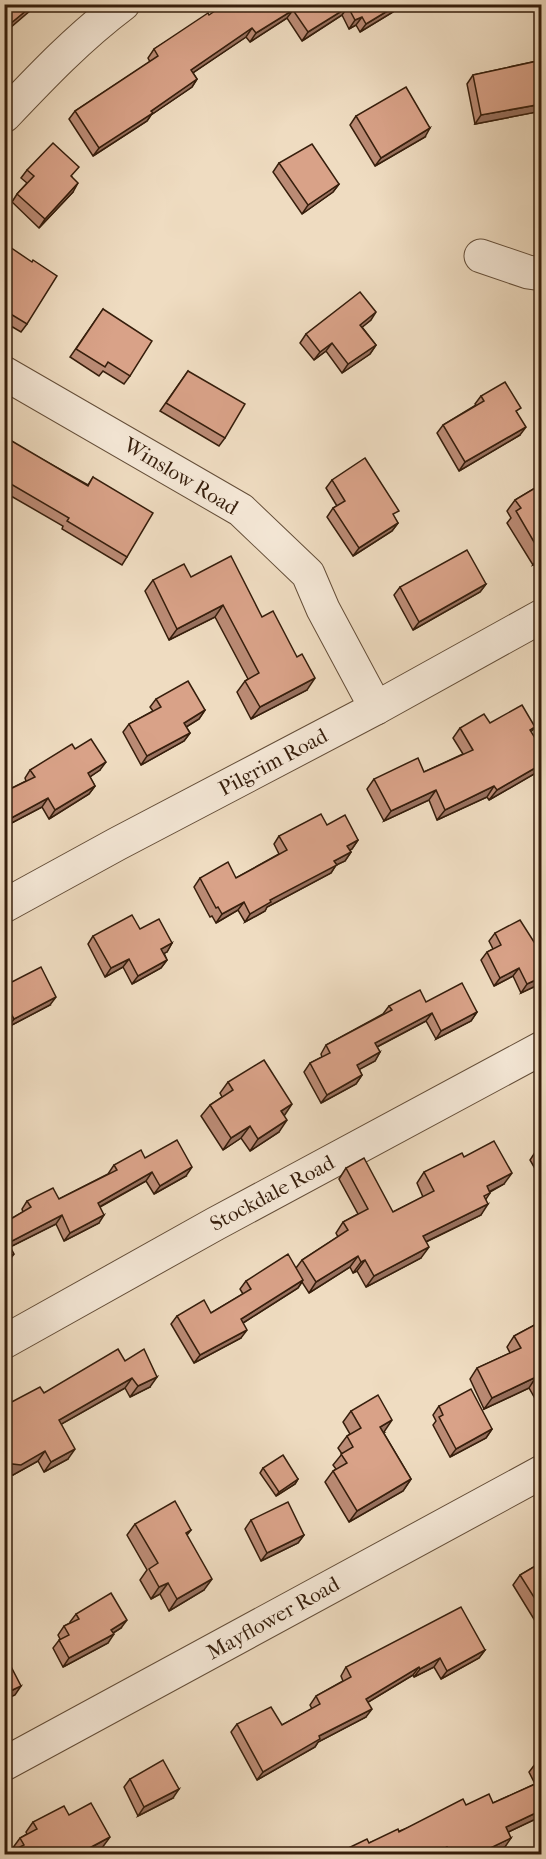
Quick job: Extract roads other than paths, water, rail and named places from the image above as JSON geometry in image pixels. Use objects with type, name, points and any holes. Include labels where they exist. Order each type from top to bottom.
[{"type":"street","points":[[4,116],[46,72],[97,24],[123,4]]},
{"type":"street","points":[[481,256],[528,272],[542,274]]},
{"type":"street","name":"Winslow Road","points":[[4,373],[241,510],[308,574],[323,609],[376,708]]},
{"type":"street","name":"Pilgrim Road","points":[[4,906],[127,838],[376,708],[542,616]]},
{"type":"street","name":"Stockdale Road","points":[[4,1342],[215,1224],[542,1048]]},
{"type":"street","name":"Mayflower Road","points":[[4,1764],[542,1472]]}]
